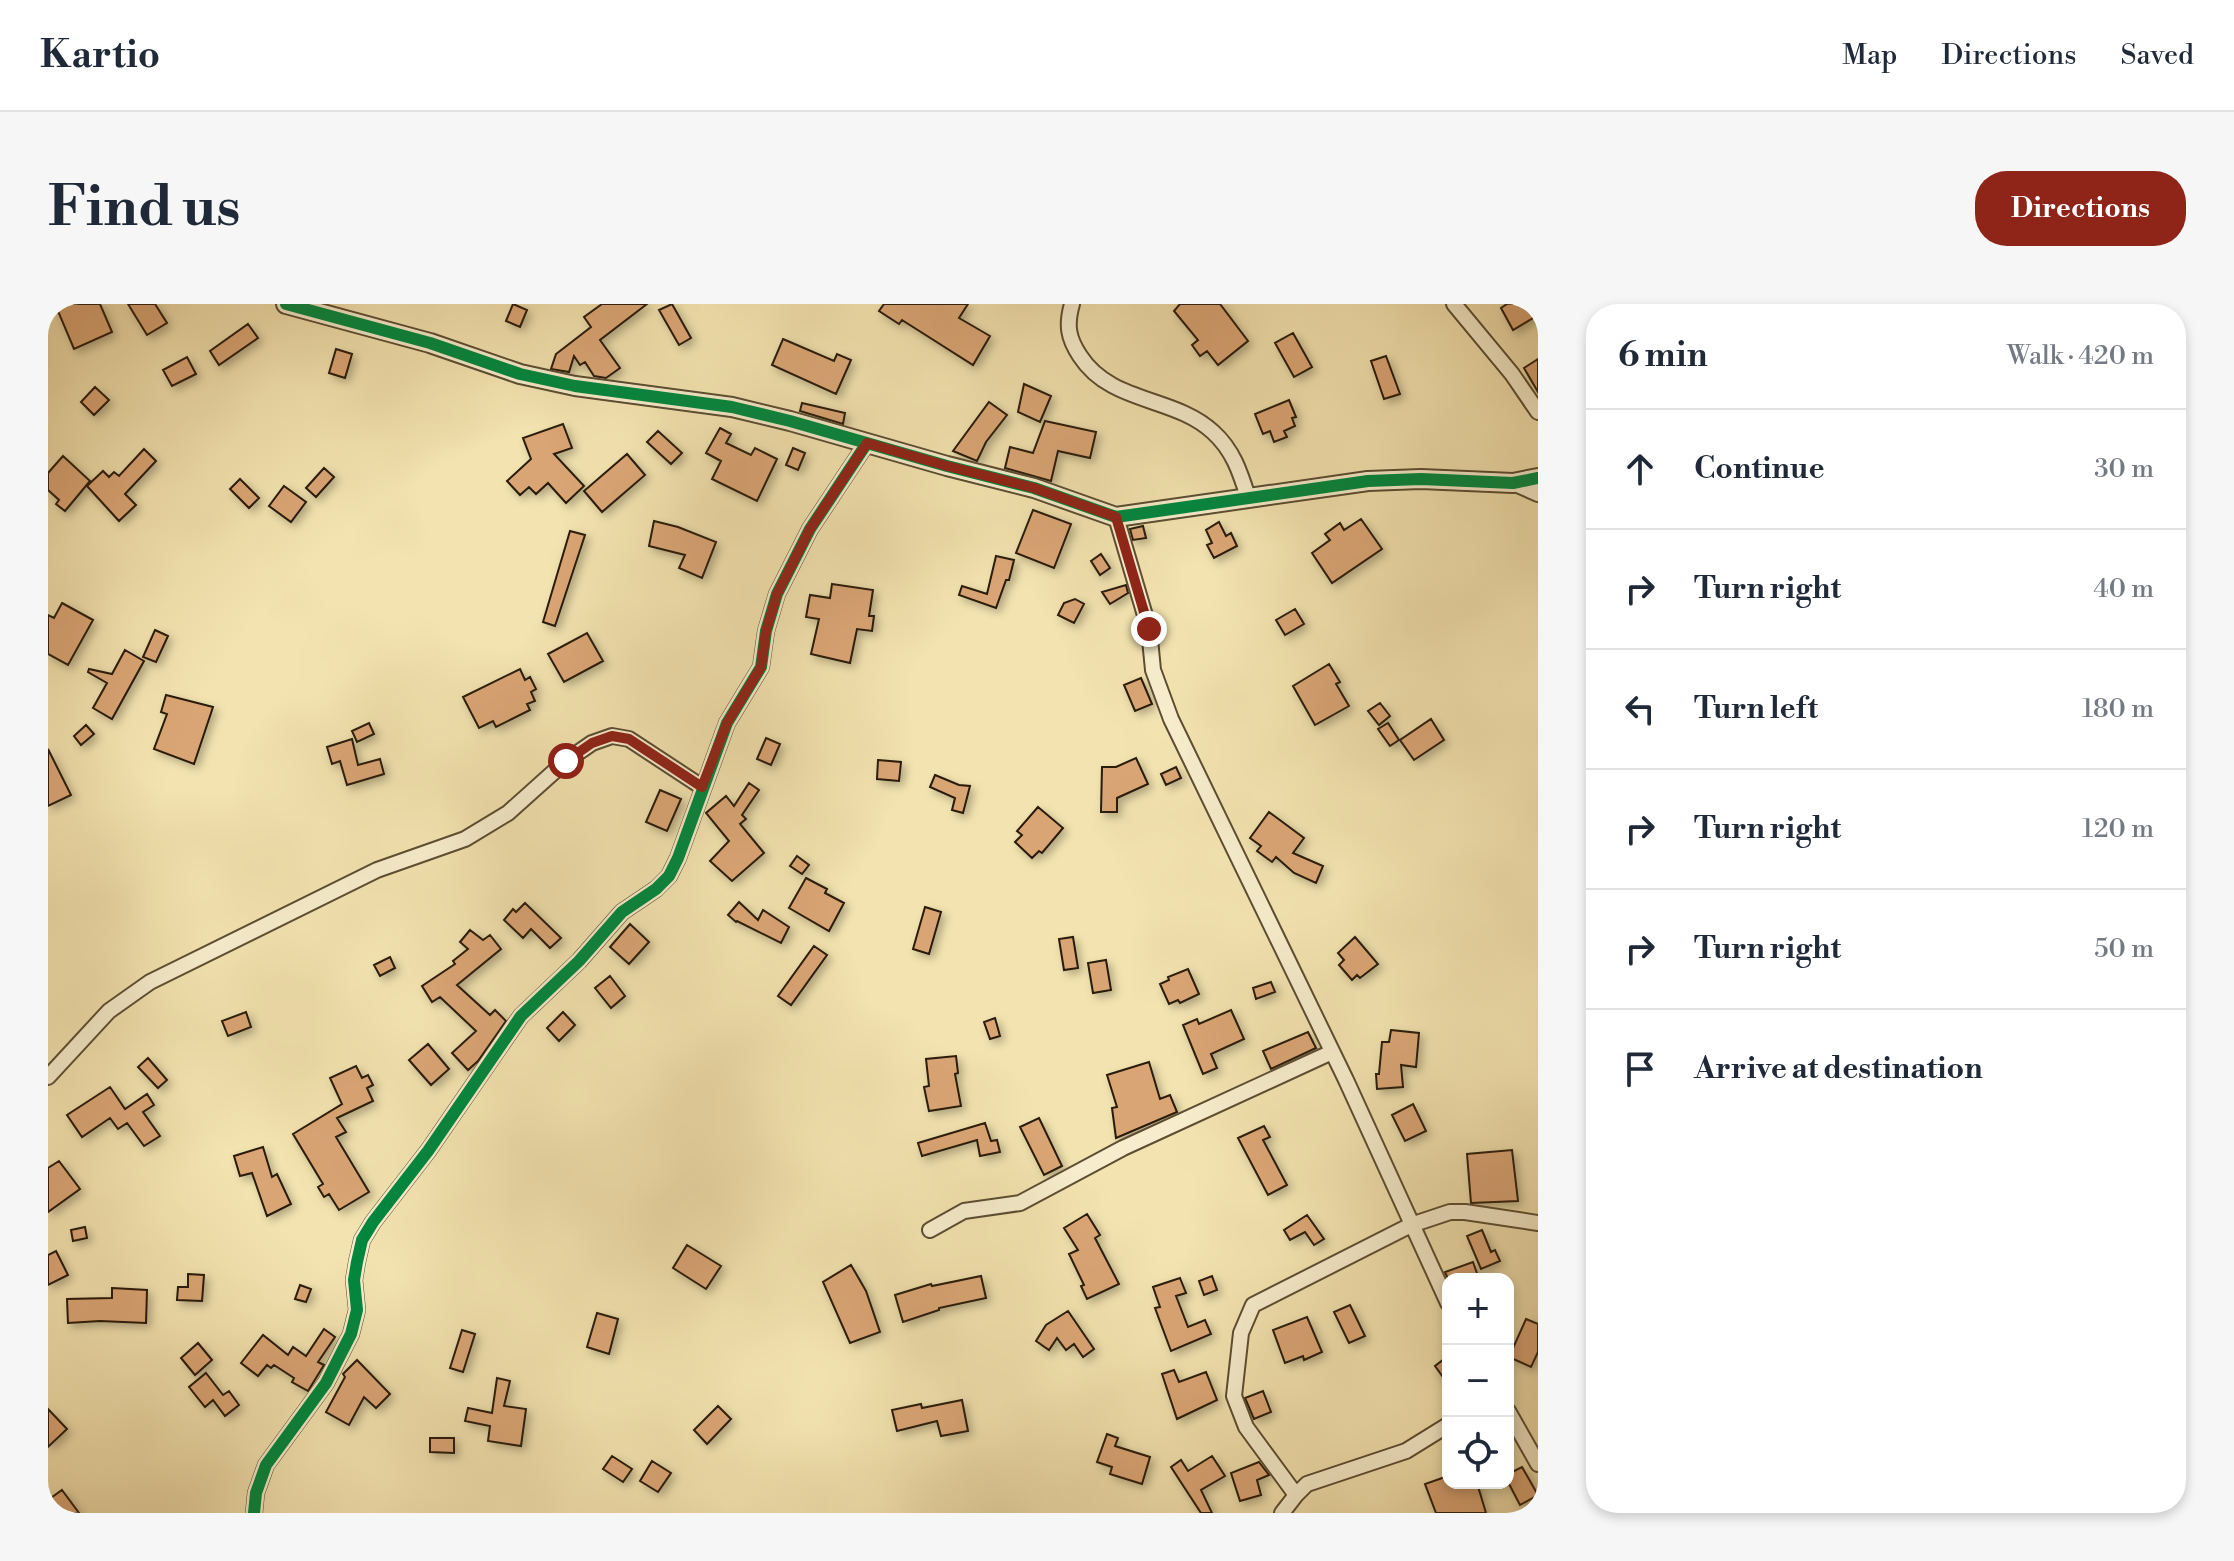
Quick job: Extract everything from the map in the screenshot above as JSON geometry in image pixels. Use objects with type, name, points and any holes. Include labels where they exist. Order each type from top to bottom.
[{"type":"street","points":[[286,304],[430,343],[520,374],[575,386],[732,407],[1034,488],[1116,517],[1368,481],[1421,479],[1513,483],[1538,478]]},
{"type":"street","points":[[1072,304],[1067,323],[1071,342],[1085,364],[1116,389],[1189,416],[1212,430],[1230,450],[1248,497]]},
{"type":"street","points":[[1454,304],[1512,374],[1538,412]]},
{"type":"street","points":[[254,1513],[256,1493],[266,1465],[326,1383],[351,1334],[357,1310],[354,1280],[357,1262],[362,1240],[373,1222],[428,1151],[521,1016],[587,953],[622,912],[656,889],[669,876],[727,723],[761,667],[766,631],[777,594],[810,529],[867,443]]},
{"type":"street","points":[[1513,483],[1538,494]]},
{"type":"street","points":[[1116,517],[1149,629],[1153,670],[1171,719],[1332,1052],[1442,1290]]},
{"type":"street","points":[[48,1077],[109,1011],[150,982],[377,870],[465,839],[508,813],[566,761],[592,743],[612,736],[629,739],[702,787]]},
{"type":"street","points":[[930,1230],[964,1211],[1020,1203],[1123,1148],[1332,1052]]},
{"type":"street","points":[[1296,1495],[1246,1427],[1234,1396],[1241,1333],[1253,1305],[1411,1225],[1450,1212],[1538,1223]]},
{"type":"street","points":[[1511,1417],[1538,1464]]},
{"type":"street","points":[[1282,1513],[1307,1484],[1406,1451],[1442,1429]]},
{"type":"building","points":[[55,304],[100,304],[112,332],[74,349]]},
{"type":"building","points":[[128,304],[155,304],[167,323],[147,335]]},
{"type":"building","points":[[513,304],[527,310],[520,327],[506,321]]},
{"type":"building","points":[[602,304],[647,304],[600,340],[620,368],[606,378],[594,376],[585,362],[580,365],[574,356],[569,372],[551,369],[556,354],[591,327],[584,317]]},
{"type":"building","points":[[672,304],[691,338],[679,345],[659,310]]},
{"type":"building","points":[[884,304],[968,304],[959,318],[990,336],[973,365],[902,320],[899,324],[879,311]]},
{"type":"building","points":[[1180,304],[1220,304],[1248,341],[1218,365],[1207,351],[1200,356],[1192,345],[1198,340],[1174,311]]},
{"type":"building","points":[[1507,304],[1533,304],[1538,315],[1513,330],[1501,308]]},
{"type":"building","points":[[248,324],[258,338],[219,365],[210,351]]},
{"type":"building","points":[[1293,333],[1312,367],[1294,377],[1275,343]]},
{"type":"building","points":[[783,339],[834,361],[837,354],[851,360],[836,394],[772,365]]},
{"type":"building","points":[[336,349],[352,354],[345,378],[329,373]]},
{"type":"building","points":[[1386,356],[1400,394],[1384,399],[1371,361]]},
{"type":"building","points":[[187,357],[196,374],[172,386],[163,370]]},
{"type":"building","points":[[1538,359],[1538,392],[1524,368]]},
{"type":"building","points":[[1024,384],[1051,396],[1040,422],[1018,412]]},
{"type":"building","points":[[95,387],[109,400],[94,415],[81,402]]},
{"type":"building","points":[[1289,400],[1296,417],[1292,418],[1295,426],[1284,431],[1287,437],[1274,442],[1270,431],[1263,434],[1255,414]]},
{"type":"building","points":[[989,402],[1007,415],[986,442],[977,461],[953,451]]},
{"type":"building","points":[[802,403],[845,413],[843,424],[800,411]]},
{"type":"building","points":[[1045,421],[1096,432],[1090,458],[1058,451],[1051,481],[1005,468],[1010,447],[1033,453]]},
{"type":"building","points":[[563,424],[572,448],[554,454],[584,486],[566,503],[548,483],[536,494],[529,487],[520,495],[507,481],[531,459],[523,438]]},
{"type":"building","points":[[720,428],[731,434],[726,443],[751,455],[755,448],[777,459],[757,501],[712,479],[721,461],[706,453]]},
{"type":"building","points":[[658,431],[682,453],[671,464],[647,442]]},
{"type":"building","points":[[793,448],[805,453],[798,470],[786,465]]},
{"type":"building","points":[[144,449],[156,461],[125,494],[136,505],[119,521],[87,486],[103,471],[109,477],[114,472],[119,476]]},
{"type":"building","points":[[627,454],[645,475],[602,512],[584,491]]},
{"type":"building","points":[[63,456],[90,481],[65,511],[56,504],[59,500],[48,490],[48,473]]},
{"type":"building","points":[[324,468],[334,477],[316,497],[306,488]]},
{"type":"building","points":[[240,479],[259,498],[249,508],[230,489]]},
{"type":"building","points":[[284,486],[306,502],[291,522],[269,506]]},
{"type":"building","points":[[1033,510],[1071,524],[1054,568],[1016,553]]},
{"type":"building","points":[[1361,519],[1382,549],[1332,583],[1312,553],[1330,540],[1325,534],[1340,523],[1344,530]]},
{"type":"building","points":[[654,521],[716,542],[702,578],[679,568],[685,555],[649,546]]},
{"type":"building","points":[[1219,522],[1226,536],[1231,533],[1237,546],[1214,558],[1207,545],[1212,543],[1206,530]]},
{"type":"building","points":[[1143,526],[1146,538],[1133,540],[1130,529]]},
{"type":"building","points":[[570,531],[585,535],[555,626],[543,622]]},
{"type":"building","points":[[1101,554],[1110,568],[1100,575],[1091,561]]},
{"type":"building","points":[[996,556],[1014,560],[996,608],[959,595],[962,586],[987,594]]},
{"type":"building","points":[[832,584],[873,590],[869,616],[874,616],[872,631],[857,629],[850,663],[811,654],[819,619],[806,617],[810,595],[830,598]]},
{"type":"building","points":[[1126,585],[1128,593],[1110,604],[1102,592]]},
{"type":"building","points":[[1075,599],[1084,604],[1074,623],[1058,615],[1064,603]]},
{"type":"building","points":[[62,603],[93,620],[68,665],[48,654],[48,615],[54,618]]},
{"type":"building","points":[[1295,609],[1304,624],[1285,635],[1276,620]]},
{"type":"building","points":[[155,630],[168,636],[156,662],[143,657]]},
{"type":"building","points":[[587,633],[603,661],[564,682],[548,654]]},
{"type":"building","points":[[125,650],[144,661],[112,719],[93,708],[107,683],[88,672],[89,669],[112,674]]},
{"type":"building","points":[[1329,664],[1349,706],[1315,725],[1293,686]]},
{"type":"building","points":[[520,669],[525,680],[530,677],[536,689],[531,692],[535,701],[527,704],[530,710],[496,727],[493,721],[479,728],[463,697]]},
{"type":"building","points":[[1141,678],[1152,704],[1135,711],[1124,685]]},
{"type":"building","points":[[166,695],[213,707],[194,764],[154,749],[167,714],[161,712]]},
{"type":"building","points":[[1380,703],[1390,716],[1379,725],[1368,711]]},
{"type":"building","points":[[1431,719],[1444,740],[1414,760],[1400,740]]},
{"type":"building","points":[[369,723],[374,734],[357,742],[352,731]]},
{"type":"building","points":[[1388,723],[1399,740],[1390,746],[1378,729]]},
{"type":"building","points":[[86,725],[94,734],[81,745],[74,736]]},
{"type":"building","points":[[766,738],[780,744],[771,765],[757,759]]},
{"type":"building","points":[[352,739],[358,765],[380,759],[384,774],[347,785],[340,761],[332,764],[327,747]]},
{"type":"building","points":[[48,749],[71,795],[48,806]]},
{"type":"building","points":[[1136,758],[1148,784],[1117,798],[1117,812],[1101,812],[1102,767],[1116,767]]},
{"type":"building","points":[[878,760],[901,762],[899,781],[877,779]]},
{"type":"building","points":[[1176,767],[1181,778],[1166,785],[1161,774]]},
{"type":"building","points":[[935,775],[970,786],[963,813],[952,810],[955,798],[930,787]]},
{"type":"building","points":[[749,783],[759,790],[742,815],[746,819],[740,824],[764,853],[732,881],[710,861],[729,841],[706,813],[726,796],[734,806]]},
{"type":"building","points":[[660,790],[681,799],[667,831],[646,822]]},
{"type":"building","points":[[1038,807],[1063,828],[1042,853],[1039,851],[1032,858],[1015,842],[1022,835],[1017,831]]},
{"type":"building","points":[[1269,812],[1304,838],[1293,853],[1323,866],[1316,883],[1294,873],[1276,857],[1272,862],[1257,851],[1261,846],[1250,838]]},
{"type":"building","points":[[797,856],[809,865],[802,874],[790,866]]},
{"type":"building","points":[[806,878],[844,903],[829,931],[789,908]]},
{"type":"building","points":[[739,902],[758,920],[763,910],[789,927],[781,943],[736,922],[728,915]]},
{"type":"building","points":[[525,903],[561,938],[550,948],[531,929],[523,938],[504,920],[513,909],[516,912]]},
{"type":"building","points":[[925,907],[941,912],[929,954],[913,949]]},
{"type":"building","points":[[630,924],[649,942],[629,964],[610,947]]},
{"type":"building","points":[[470,930],[483,940],[490,935],[501,949],[457,985],[490,1015],[495,1010],[506,1021],[468,1070],[452,1053],[476,1031],[440,997],[432,1002],[422,986],[455,964],[453,961],[468,949],[460,942]]},
{"type":"building","points":[[1073,937],[1078,968],[1064,970],[1059,939]]},
{"type":"building","points":[[1355,937],[1378,964],[1360,978],[1357,975],[1352,980],[1339,965],[1344,960],[1338,953]]},
{"type":"building","points":[[814,946],[827,955],[791,1005],[778,996]]},
{"type":"building","points":[[390,957],[395,968],[380,976],[374,965]]},
{"type":"building","points":[[1106,960],[1111,990],[1093,993],[1088,963]]},
{"type":"building","points":[[1188,969],[1199,994],[1180,1003],[1178,1000],[1169,1004],[1160,984]]},
{"type":"building","points":[[610,976],[625,996],[611,1008],[595,988]]},
{"type":"building","points":[[1271,982],[1275,992],[1256,999],[1253,988]]},
{"type":"building","points":[[1231,1010],[1244,1039],[1211,1054],[1217,1068],[1203,1074],[1183,1025],[1197,1019],[1199,1024]]},
{"type":"building","points":[[246,1012],[251,1027],[228,1036],[222,1021]]},
{"type":"building","points":[[563,1012],[575,1025],[559,1041],[547,1028]]},
{"type":"building","points":[[995,1018],[1000,1036],[990,1039],[984,1022]]},
{"type":"building","points":[[1391,1030],[1419,1033],[1416,1067],[1401,1065],[1403,1087],[1377,1089],[1376,1074],[1379,1074],[1382,1042],[1389,1042]]},
{"type":"building","points":[[1308,1032],[1316,1048],[1271,1069],[1263,1051]]},
{"type":"building","points":[[428,1044],[449,1069],[431,1085],[409,1060]]},
{"type":"building","points":[[956,1056],[958,1073],[955,1074],[961,1106],[929,1111],[924,1087],[929,1086],[926,1059]]},
{"type":"building","points":[[148,1058],[167,1080],[158,1088],[138,1067]]},
{"type":"building","points":[[1149,1062],[1160,1099],[1170,1095],[1177,1112],[1116,1138],[1112,1108],[1117,1107],[1107,1075]]},
{"type":"building","points":[[356,1066],[362,1078],[368,1075],[373,1085],[367,1088],[373,1101],[337,1118],[346,1132],[336,1137],[369,1192],[339,1210],[329,1194],[324,1197],[318,1187],[323,1184],[293,1134],[342,1104],[330,1078]]},
{"type":"building","points":[[110,1087],[125,1109],[147,1094],[154,1105],[143,1112],[160,1136],[144,1146],[127,1123],[118,1129],[110,1118],[82,1137],[67,1115]]},
{"type":"building","points":[[1413,1104],[1426,1131],[1405,1141],[1392,1115]]},
{"type":"building","points":[[1039,1118],[1062,1166],[1044,1175],[1020,1127]]},
{"type":"building","points":[[985,1123],[991,1141],[997,1140],[1000,1152],[980,1156],[977,1140],[922,1156],[918,1143]]},
{"type":"building","points":[[1264,1126],[1270,1137],[1263,1140],[1287,1185],[1268,1195],[1238,1138]]},
{"type":"building","points":[[263,1147],[272,1177],[277,1174],[291,1204],[267,1216],[252,1173],[240,1176],[234,1156]]},
{"type":"building","points":[[1512,1150],[1518,1201],[1471,1203],[1467,1154]]},
{"type":"building","points":[[59,1161],[80,1189],[48,1212],[48,1168]]},
{"type":"building","points":[[1087,1214],[1100,1235],[1095,1238],[1119,1284],[1087,1299],[1081,1286],[1084,1285],[1069,1254],[1078,1250],[1064,1228]]},
{"type":"building","points":[[1307,1215],[1324,1239],[1314,1245],[1305,1232],[1290,1240],[1284,1230]]},
{"type":"building","points":[[85,1227],[87,1238],[73,1241],[71,1230]]},
{"type":"building","points":[[1482,1230],[1491,1252],[1495,1250],[1500,1261],[1481,1269],[1467,1236]]},
{"type":"building","points":[[687,1245],[721,1266],[706,1289],[673,1268]]},
{"type":"building","points":[[56,1251],[68,1275],[48,1285],[48,1255]]},
{"type":"building","points":[[1473,1262],[1477,1273],[1445,1273]]},
{"type":"building","points":[[851,1265],[866,1291],[880,1332],[850,1343],[823,1282]]},
{"type":"building","points":[[188,1274],[204,1275],[202,1301],[177,1300],[178,1287],[188,1287]]},
{"type":"building","points":[[981,1276],[986,1298],[939,1308],[903,1322],[895,1295],[931,1284]]},
{"type":"building","points":[[1212,1276],[1217,1290],[1204,1295],[1199,1281]]},
{"type":"building","points":[[1180,1278],[1186,1293],[1176,1296],[1188,1327],[1205,1320],[1211,1334],[1171,1351],[1155,1308],[1160,1307],[1153,1287]]},
{"type":"building","points":[[300,1285],[311,1289],[306,1302],[295,1299]]},
{"type":"building","points":[[112,1288],[147,1290],[146,1323],[68,1323],[67,1299],[112,1298]]},
{"type":"building","points":[[1350,1305],[1365,1336],[1349,1343],[1334,1312]]},
{"type":"building","points":[[1068,1311],[1094,1349],[1083,1357],[1074,1344],[1066,1350],[1057,1338],[1049,1350],[1036,1341],[1046,1325]]},
{"type":"building","points":[[597,1313],[618,1319],[609,1354],[587,1347]]},
{"type":"building","points":[[1307,1317],[1322,1352],[1304,1360],[1303,1356],[1285,1363],[1273,1330]]},
{"type":"building","points":[[1526,1319],[1538,1324],[1538,1352],[1531,1367],[1514,1359],[1514,1346]]},
{"type":"building","points":[[324,1329],[335,1337],[318,1362],[324,1365],[308,1391],[292,1382],[294,1378],[274,1365],[271,1368],[267,1365],[258,1376],[241,1363],[263,1335],[288,1355],[293,1347],[306,1356]]},
{"type":"building","points":[[462,1330],[475,1334],[463,1372],[450,1368]]},
{"type":"building","points":[[198,1343],[212,1360],[195,1375],[181,1358]]},
{"type":"building","points":[[357,1360],[390,1394],[376,1408],[364,1397],[349,1425],[326,1412],[345,1377],[343,1374]]},
{"type":"building","points":[[1442,1361],[1442,1376],[1435,1366]]},
{"type":"building","points":[[1174,1370],[1179,1382],[1206,1372],[1217,1400],[1177,1419],[1162,1374]]},
{"type":"building","points":[[206,1373],[223,1395],[229,1391],[239,1405],[225,1416],[213,1400],[205,1407],[189,1387]]},
{"type":"building","points":[[497,1378],[510,1381],[504,1406],[526,1409],[521,1446],[488,1441],[490,1426],[465,1421],[468,1408],[492,1413]]},
{"type":"building","points":[[1263,1391],[1271,1412],[1254,1419],[1245,1398]]},
{"type":"building","points":[[962,1400],[968,1431],[941,1436],[937,1421],[897,1431],[892,1410]]},
{"type":"building","points":[[718,1406],[731,1419],[707,1444],[694,1430]]},
{"type":"building","points":[[48,1409],[67,1429],[48,1447]]},
{"type":"building","points":[[1107,1434],[1118,1438],[1115,1446],[1150,1457],[1142,1484],[1110,1474],[1112,1467],[1097,1462]]},
{"type":"building","points":[[430,1438],[454,1438],[454,1453],[430,1452]]},
{"type":"building","points":[[612,1456],[632,1469],[623,1482],[603,1469]]},
{"type":"building","points":[[1212,1456],[1225,1476],[1201,1490],[1212,1513],[1201,1513],[1171,1467],[1181,1460],[1188,1471]]},
{"type":"building","points":[[652,1461],[671,1473],[658,1492],[640,1481]]},
{"type":"building","points":[[1259,1462],[1269,1475],[1257,1480],[1261,1495],[1240,1501],[1231,1473]]},
{"type":"building","points":[[1522,1467],[1538,1495],[1520,1505],[1512,1489],[1514,1471]]},
{"type":"building","points":[[1442,1478],[1442,1489],[1479,1489],[1486,1513],[1436,1513],[1425,1484]]},
{"type":"building","points":[[62,1490],[79,1513],[48,1513],[48,1500]]},
{"type":"cycle path","points":[[286,304],[430,343],[520,374],[575,386],[732,407],[790,421],[1034,488],[1116,517],[1368,481],[1421,479],[1513,483],[1538,478]]},
{"type":"cycle path","points":[[254,1513],[256,1493],[266,1465],[326,1383],[351,1334],[357,1310],[354,1280],[357,1262],[362,1240],[373,1222],[428,1151],[521,1016],[579,961],[622,912],[656,889],[669,876],[727,723],[761,667],[766,631],[777,594],[810,529],[867,443]]},
{"type":"route","points":[[566,761],[592,743],[612,736],[629,739],[702,787],[727,723],[761,667],[766,631],[777,594],[810,529],[867,443],[1034,488],[1116,517],[1149,629]]}]
